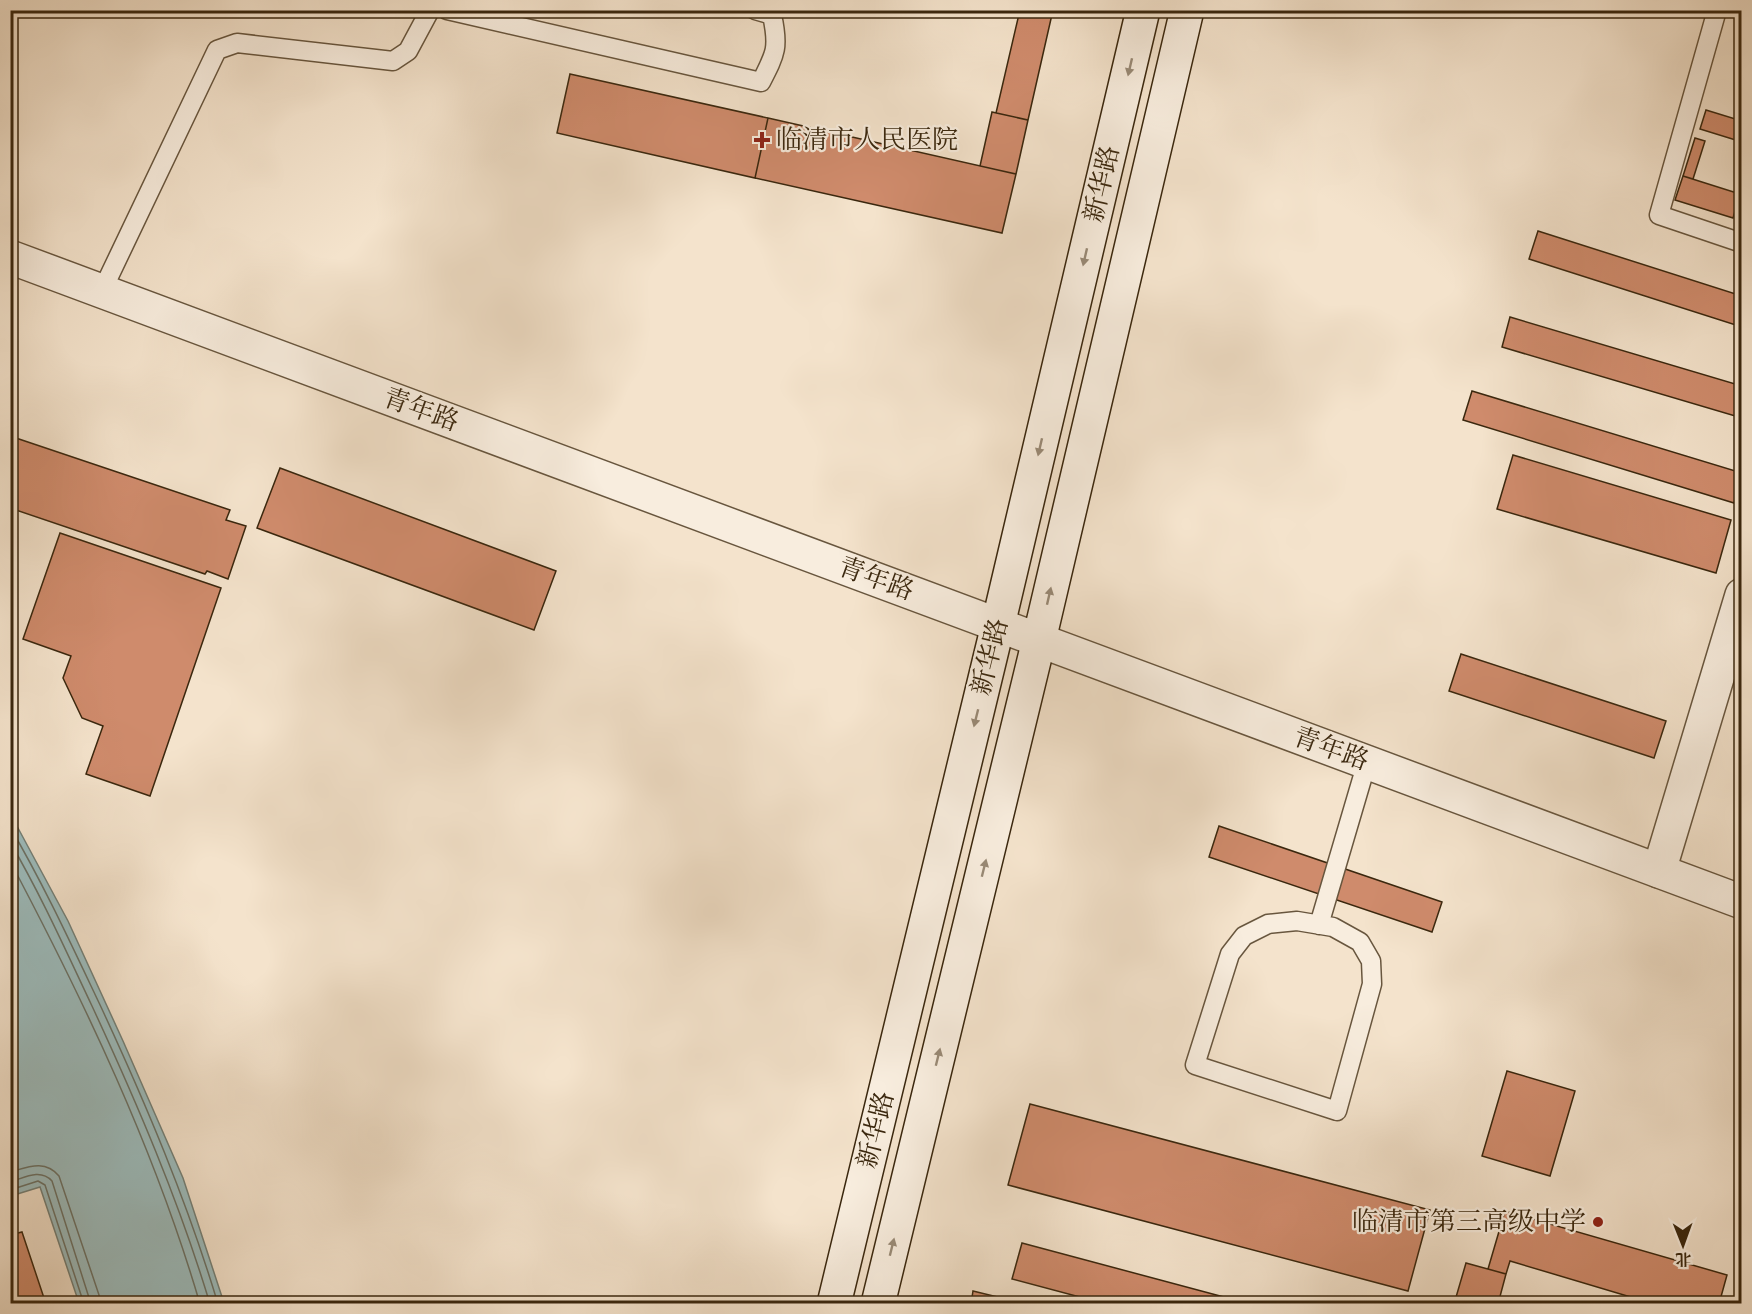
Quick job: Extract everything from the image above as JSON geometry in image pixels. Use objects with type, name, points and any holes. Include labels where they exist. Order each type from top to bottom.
[{"type":"main road","name":"新华路","points":[[834,1304],[998,625],[1143,10]]},
{"type":"main road","name":"新华路","points":[[878,1304],[1039,640],[1187,10]]},
{"type":"main road","name":"青年路","points":[[10,257],[1742,902]]},
{"type":"main road","points":[[1659,871],[1742,595]]},
{"type":"lane","points":[[102,291],[217,50],[237,43],[393,61],[408,51],[430,10]]},
{"type":"lane","points":[[447,10],[761,82],[774,56],[777,38],[772,15],[755,10]]},
{"type":"lane","points":[[1717,10],[1659,215],[1742,243]]},
{"type":"lane","points":[[1319,925],[1367,762]]},
{"type":"lane","points":[[1297,921],[1319,925],[1333,927],[1359,942],[1371,961],[1372,984],[1338,1111],[1195,1065],[1230,954],[1244,936],[1268,924],[1297,921]]},
{"type":"water","points":[[11,815],[68,921],[183,1178],[224,1303],[79,1303],[40,1187],[11,1196]]},
{"type":"building","points":[[1004,10],[1029,10],[1027,16]]},
{"type":"building","points":[[1029,10],[1053,10],[1028,120],[996,113],[1019,14],[1027,16]]},
{"type":"building","points":[[570,74],[768,118],[755,178],[557,133]]},
{"type":"building","points":[[1706,110],[1742,121],[1742,142],[1700,129]]},
{"type":"building","points":[[992,112],[1028,120],[1016,174],[980,166]]},
{"type":"building","points":[[768,118],[1016,174],[1002,233],[755,178]]},
{"type":"building","points":[[1695,138],[1705,141],[1693,179],[1683,176]]},
{"type":"building","points":[[1683,176],[1740,194],[1733,218],[1675,200]]},
{"type":"building","points":[[1538,231],[1742,296],[1742,327],[1529,259]]},
{"type":"building","points":[[1510,317],[1742,386],[1742,418],[1502,347]]},
{"type":"building","points":[[1472,391],[1742,473],[1742,480],[1734,503],[1463,420]]},
{"type":"building","points":[[10,436],[230,510],[226,520],[246,526],[228,579],[207,571],[205,574],[10,508]]},
{"type":"building","points":[[1513,455],[1731,520],[1716,573],[1497,509]]},
{"type":"building","points":[[280,468],[556,571],[534,630],[257,528]]},
{"type":"building","points":[[60,533],[221,588],[150,796],[86,774],[103,726],[82,718],[63,678],[71,656],[23,639]]},
{"type":"building","points":[[1461,654],[1666,721],[1654,758],[1449,691]]},
{"type":"building","points":[[1219,826],[1442,902],[1432,932],[1209,857]]},
{"type":"building","points":[[1507,1071],[1575,1091],[1550,1176],[1482,1156]]},
{"type":"building","points":[[1030,1104],[1430,1210],[1408,1291],[1008,1185]]},
{"type":"building","points":[[1505,1211],[1727,1275],[1719,1304],[1654,1304],[1510,1261],[1506,1274],[1488,1269]]},
{"type":"building","points":[[22,1232],[46,1304],[10,1304],[10,1235]]},
{"type":"building","points":[[1022,1243],[1250,1304],[1106,1304],[1012,1279]]},
{"type":"building","points":[[1466,1263],[1506,1274],[1498,1304],[1454,1304]]},
{"type":"building","points":[[973,1291],[1026,1304],[971,1304]]},
{"type":"place","name":"临清市人民医院","points":[[762,140]]},
{"type":"place","name":"临清市第三高级中学","points":[[1598,1222]]}]
